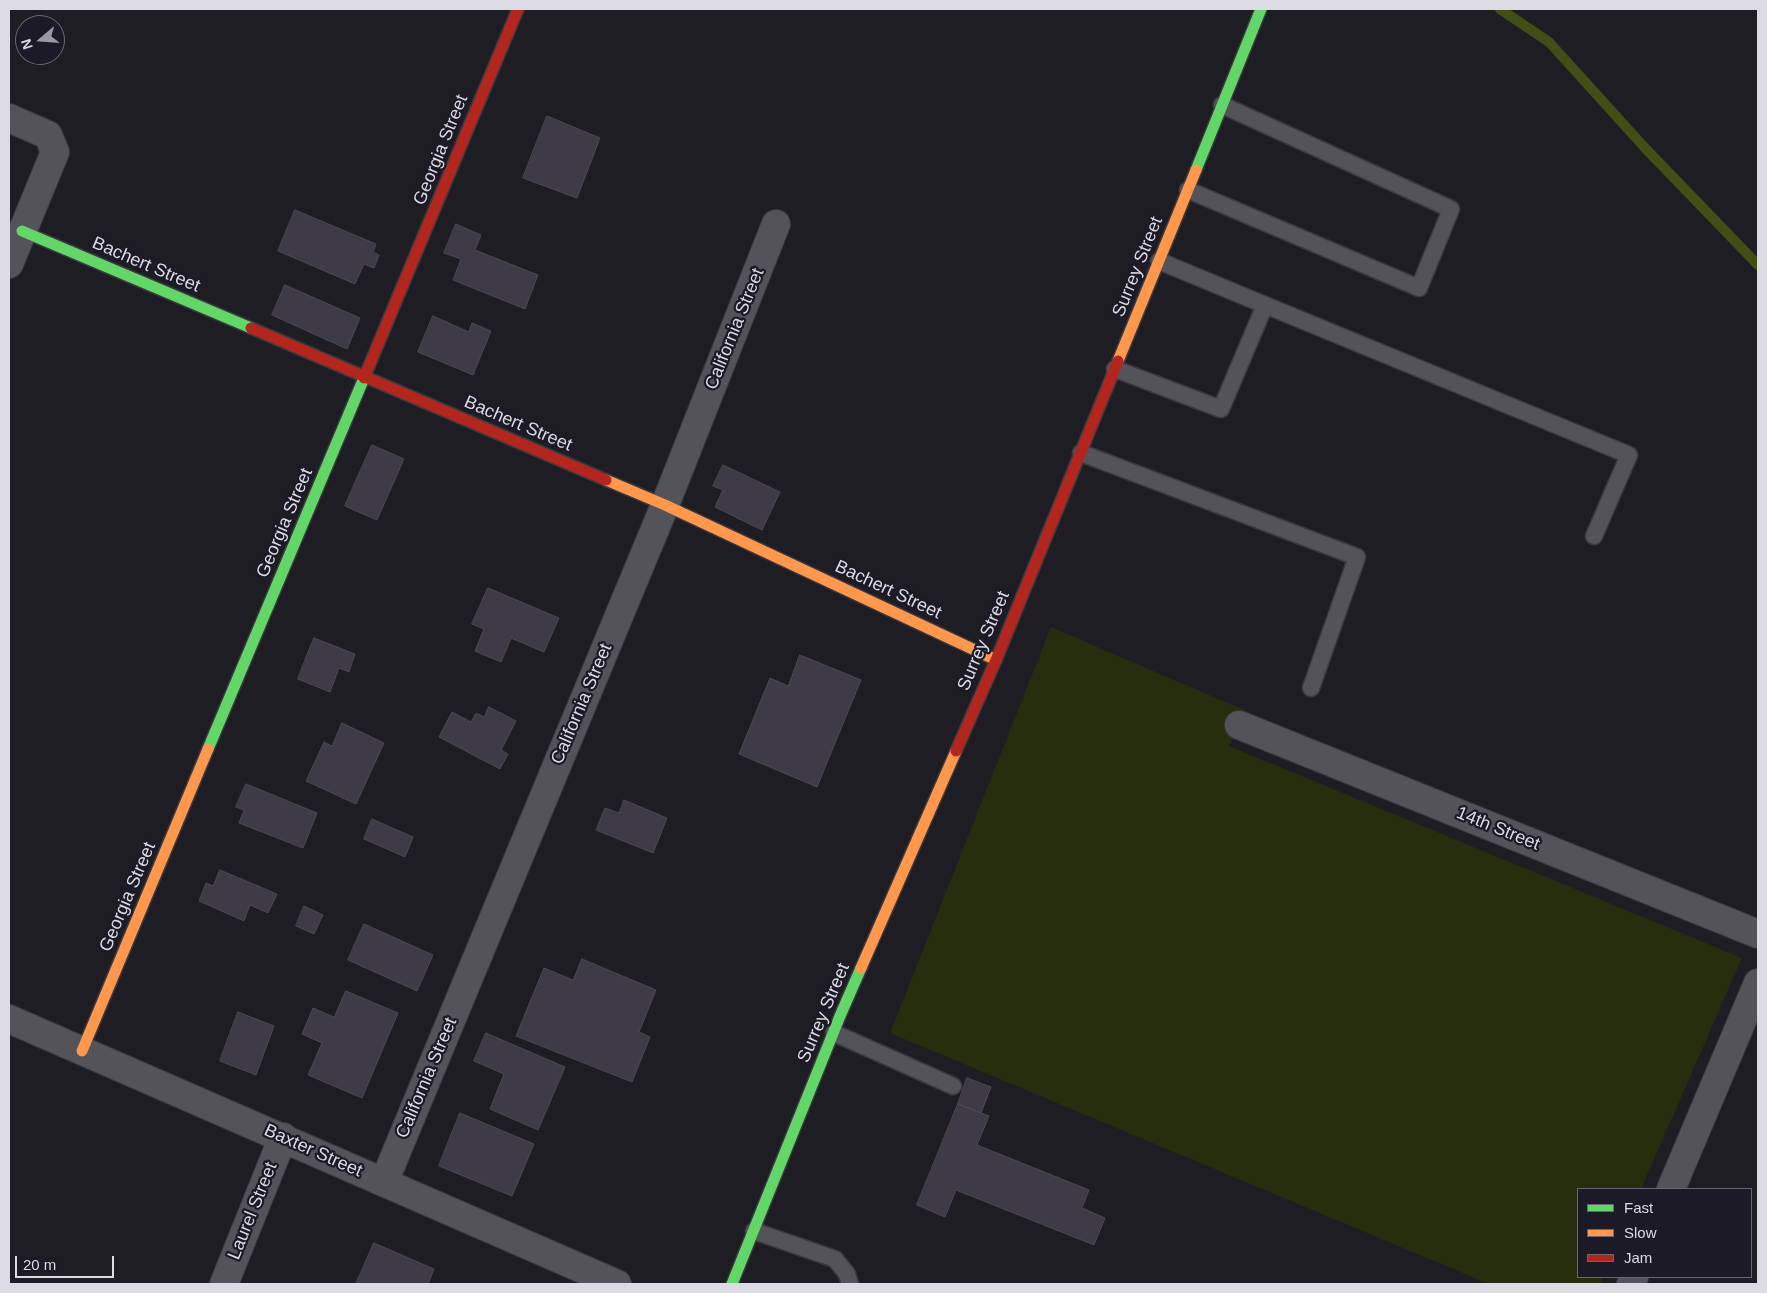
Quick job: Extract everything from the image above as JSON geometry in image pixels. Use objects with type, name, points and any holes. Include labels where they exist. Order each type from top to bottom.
[{"type":"street","name":"Georgia Street","points":[[82,1051],[518,9]]},
{"type":"street","name":"Surrey Street","points":[[732,1284],[834,1033],[996,660],[1261,9]]},
{"type":"street","points":[[9,118],[48,135],[54,152],[9,264]]},
{"type":"street","name":"California Street","points":[[384,1182],[665,505],[776,224]]},
{"type":"street","name":"Bachert Street","points":[[22,231],[665,505],[996,660]]},
{"type":"street","name":"14th Street","points":[[1239,725],[1758,934]]},
{"type":"street","points":[[1671,1188],[1758,983]]},
{"type":"street","name":"Baxter Street","points":[[9,1019],[618,1284]]},
{"type":"street","name":"Laurel Street","points":[[224,1284],[283,1137]]},
{"type":"lane","points":[[1188,190],[1418,288],[1451,209],[1222,105]]},
{"type":"lane","points":[[1159,261],[1628,455],[1594,536]]},
{"type":"lane","points":[[1115,369],[1221,409],[1265,305]]},
{"type":"lane","points":[[1081,453],[1357,557],[1311,688]]},
{"type":"lane","points":[[834,1033],[953,1086]]},
{"type":"lane","points":[[754,1231],[835,1259],[847,1274],[850,1284]]},
{"type":"green space","points":[[1051,627],[1244,710],[1229,746],[1742,958],[1641,1188],[1577,1188],[1577,1278],[1603,1278],[1600,1284],[1489,1284],[890,1033]]},
{"type":"building","points":[[547,116],[600,138],[577,198],[523,178]]},
{"type":"building","points":[[295,210],[376,244],[373,252],[379,255],[374,268],[364,264],[355,284],[278,251]]},
{"type":"building","points":[[456,224],[481,235],[475,250],[538,275],[525,309],[453,280],[461,259],[444,253]]},
{"type":"building","points":[[285,285],[360,318],[347,349],[272,315]]},
{"type":"building","points":[[433,316],[469,332],[472,323],[491,331],[473,375],[418,352]]},
{"type":"building","points":[[372,445],[404,459],[377,520],[345,506]]},
{"type":"building","points":[[723,465],[780,492],[762,530],[715,507],[723,490],[713,486]]},
{"type":"building","points":[[488,588],[559,618],[544,652],[511,638],[501,662],[475,651],[484,629],[472,624]]},
{"type":"building","points":[[314,638],[355,654],[349,672],[339,668],[330,692],[298,679]]},
{"type":"building","points":[[800,655],[861,680],[817,787],[739,754],[770,678],[788,686]]},
{"type":"building","points":[[489,707],[516,721],[501,750],[508,754],[500,769],[439,737],[452,712],[471,722],[476,713],[484,717]]},
{"type":"building","points":[[342,723],[384,743],[356,804],[306,781],[324,742],[332,746]]},
{"type":"building","points":[[246,784],[317,813],[303,848],[239,823],[244,810],[236,807]]},
{"type":"building","points":[[624,800],[667,818],[653,853],[596,830],[605,808],[619,813]]},
{"type":"building","points":[[372,819],[413,837],[405,857],[364,839]]},
{"type":"building","points":[[220,870],[277,894],[268,913],[250,905],[244,921],[199,901],[206,883],[213,886]]},
{"type":"building","points":[[304,906],[323,915],[314,934],[296,926]]},
{"type":"building","points":[[364,924],[433,955],[417,991],[348,960]]},
{"type":"building","points":[[582,959],[656,990],[639,1032],[650,1037],[632,1082],[516,1036],[544,968],[573,980]]},
{"type":"building","points":[[346,991],[398,1013],[362,1098],[308,1075],[322,1043],[302,1034],[313,1008],[334,1017]]},
{"type":"building","points":[[238,1012],[274,1026],[256,1075],[220,1061]]},
{"type":"building","points":[[486,1033],[565,1067],[538,1130],[490,1109],[504,1074],[474,1061]]},
{"type":"building","points":[[967,1078],[991,1087],[981,1113],[958,1104]]},
{"type":"building","points":[[958,1104],[989,1116],[977,1145],[1089,1190],[1082,1208],[1105,1218],[1094,1245],[956,1190],[945,1217],[917,1205]]},
{"type":"building","points":[[460,1113],[534,1144],[512,1196],[439,1166]]},
{"type":"building","points":[[374,1243],[434,1269],[428,1284],[356,1284]]},
{"type":"waterway","points":[[1500,9],[1549,42],[1646,149],[1758,265]]},
{"type":"traffic: fast","points":[[1196,170],[1261,9]]},
{"type":"traffic: fast","points":[[22,231],[251,328]]},
{"type":"traffic: fast","points":[[208,749],[364,378]]},
{"type":"traffic: fast","points":[[732,1284],[861,968]]},
{"type":"traffic: slow","points":[[1118,361],[1196,170]]},
{"type":"traffic: slow","points":[[606,480],[665,505],[996,660]]},
{"type":"traffic: slow","points":[[82,1051],[208,749]]},
{"type":"traffic: slow","points":[[861,968],[956,751]]},
{"type":"traffic: jam","points":[[364,378],[518,9]]},
{"type":"traffic: jam","points":[[251,328],[606,480]]},
{"type":"traffic: jam","points":[[956,751],[996,660],[1118,361]]}]
